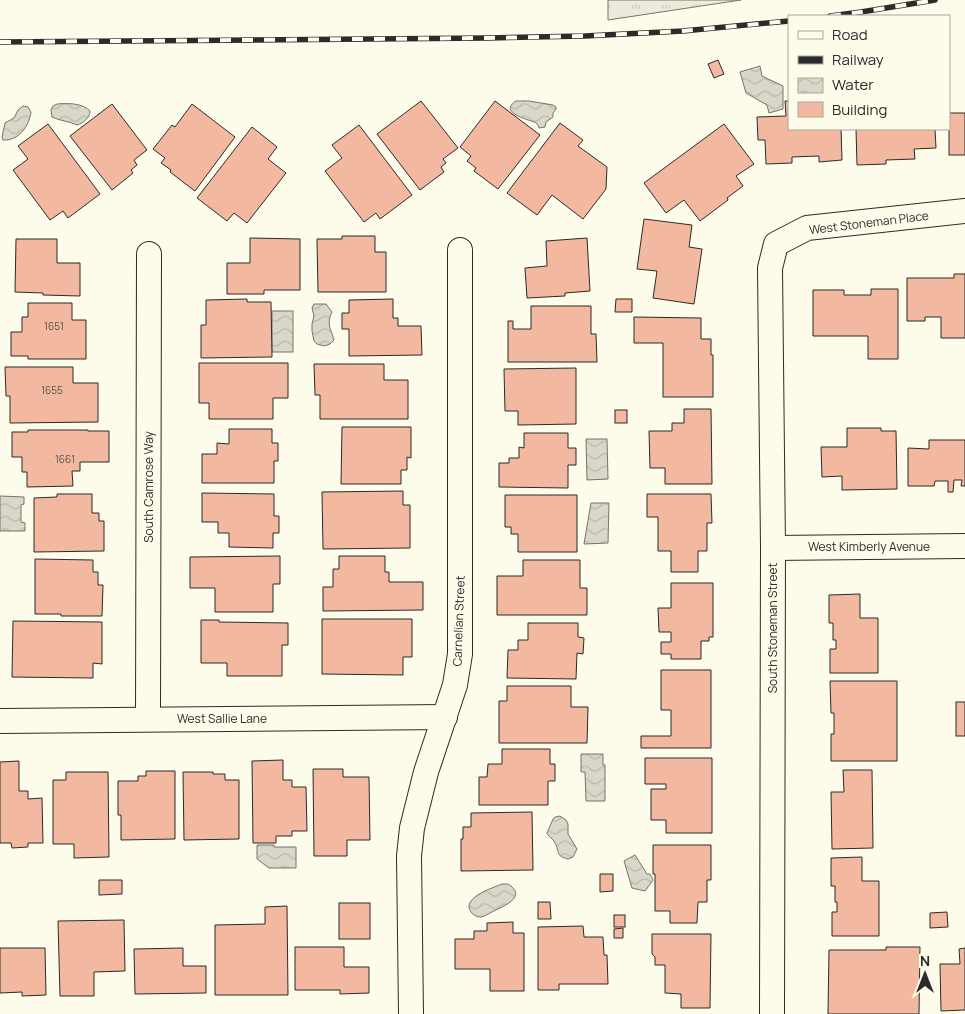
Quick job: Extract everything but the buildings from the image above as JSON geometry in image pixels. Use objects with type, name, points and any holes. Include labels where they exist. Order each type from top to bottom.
[{"type":"street","name":"West Stoneman Place","points":[[776,244],[807,228],[965,211]]},
{"type":"street","name":"South Stoneman Street","points":[[772,1014],[773,548],[770,268],[776,244]]},
{"type":"street","name":"Carnelian Street","points":[[411,1014],[408,856],[417,802],[455,685],[460,654],[460,250]]},
{"type":"street","name":"South Camrose Way","points":[[148,719],[149,254]]},
{"type":"street","name":"West Kimberly Avenue","points":[[773,548],[965,546]]},
{"type":"street","name":"West Sallie Lane","points":[[0,721],[445,717]]},
{"type":"green space","points":[[608,0],[741,0],[608,20]]},
{"type":"water","points":[[760,66],[762,76],[783,86],[783,109],[769,113],[767,105],[746,93],[740,72]]},
{"type":"water","points":[[516,101],[553,105],[556,109],[553,117],[546,122],[545,127],[539,128],[536,123],[522,118],[510,109],[511,105]]},
{"type":"water","points":[[57,104],[79,105],[87,108],[90,114],[86,120],[77,125],[52,117],[51,110]]},
{"type":"water","points":[[23,106],[28,107],[31,112],[28,122],[22,132],[14,138],[3,140],[5,123],[14,118],[18,110]]},
{"type":"water","points":[[314,304],[326,304],[332,312],[329,323],[334,340],[324,346],[314,341],[312,324],[314,316],[312,308]]},
{"type":"water","points":[[272,311],[293,311],[293,352],[272,352]]},
{"type":"water","points":[[586,439],[607,439],[608,479],[587,480]]},
{"type":"water","points":[[0,496],[24,497],[24,504],[21,505],[21,522],[25,523],[25,531],[0,531]]},
{"type":"water","points":[[591,503],[609,503],[608,543],[584,544]]},
{"type":"water","points":[[581,754],[603,754],[603,765],[605,765],[605,801],[586,801],[585,772],[581,772]]},
{"type":"water","points":[[560,816],[566,820],[568,834],[577,849],[573,857],[568,859],[559,855],[554,841],[547,833],[553,819]]},
{"type":"water","points":[[257,845],[296,847],[296,868],[269,868],[257,859]]},
{"type":"water","points":[[635,855],[653,880],[645,891],[632,888],[624,861]]},
{"type":"water","points":[[502,884],[508,884],[516,892],[513,900],[505,906],[481,917],[472,913],[469,907],[470,902],[474,898]]},
{"type":"railway","points":[[838,15],[935,0]]},
{"type":"railway","points":[[0,42],[585,36],[683,31],[788,21]]}]
